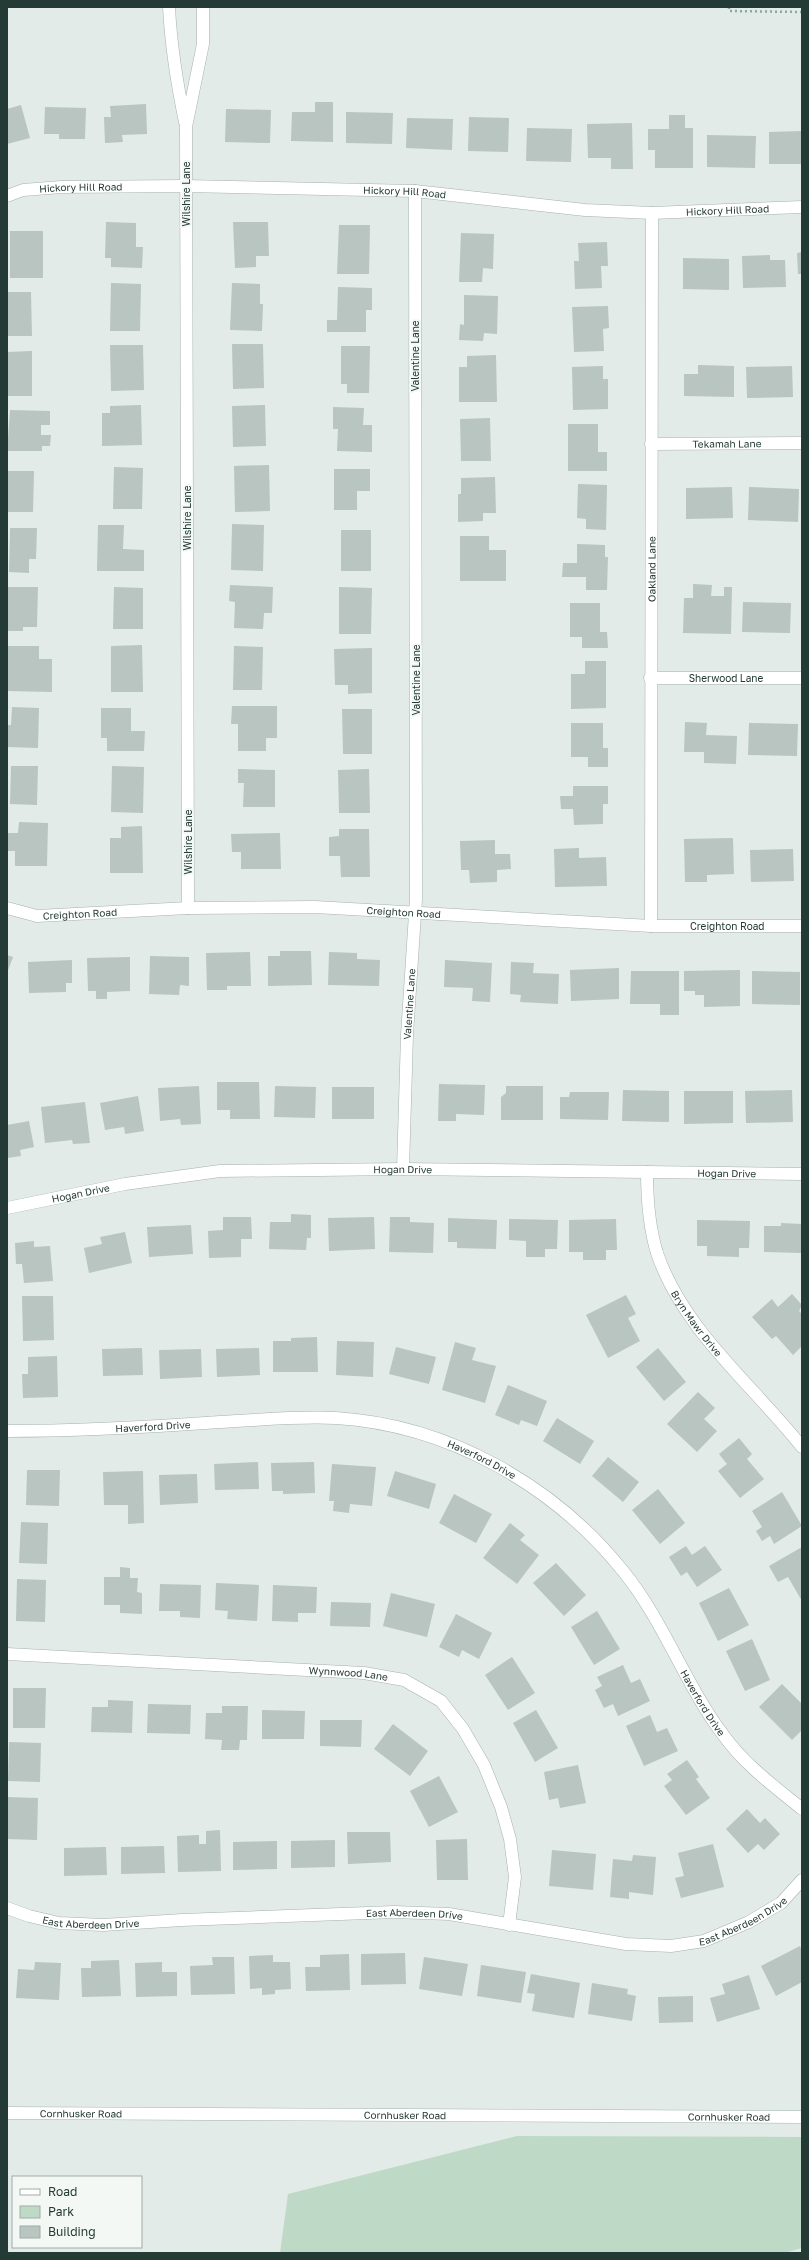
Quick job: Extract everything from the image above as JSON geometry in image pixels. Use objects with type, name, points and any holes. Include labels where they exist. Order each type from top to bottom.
[{"type":"street","name":"Wilshire Lane","points":[[169,7],[170,36],[176,81],[186,127]]},
{"type":"street","name":"Wilshire Lane","points":[[188,908],[186,127],[203,44],[203,7]]},
{"type":"street","name":"Hickory Hill Road","points":[[7,196],[23,190],[61,187],[186,186],[415,191],[577,210],[652,213],[802,208]]},
{"type":"street","name":"Valentine Lane","points":[[403,1170],[407,1035],[416,912],[415,191]]},
{"type":"street","name":"Oakland Lane","points":[[651,926],[650,678],[652,213]]},
{"type":"street","name":"Tekamah Lane","points":[[651,444],[802,444]]},
{"type":"street","name":"Sherwood Lane","points":[[650,678],[802,678]]},
{"type":"street","name":"Creighton Road","points":[[7,908],[37,916],[188,908],[315,907],[651,926],[802,926]]},
{"type":"street","name":"Hogan Drive","points":[[7,1208],[125,1184],[220,1171],[403,1170],[802,1174]]},
{"type":"street","name":"Bryn Mawr Drive","points":[[647,1172],[650,1219],[653,1236],[662,1266],[673,1290],[700,1329],[802,1447]]},
{"type":"street","name":"Haverford Drive","points":[[7,1431],[140,1427],[296,1418],[337,1418],[408,1430],[441,1440],[480,1456],[538,1490],[585,1529],[607,1552],[642,1598],[691,1685],[725,1738],[743,1758],[802,1809]]},
{"type":"street","name":"Wynnwood Lane","points":[[7,1654],[364,1673],[404,1680],[441,1701],[463,1729],[484,1765],[501,1807],[510,1839],[514,1877],[509,1925]]},
{"type":"street","name":"East Aberdeen Drive","points":[[7,1908],[29,1916],[59,1923],[103,1925],[182,1920],[394,1912],[449,1914],[626,1944],[671,1946],[704,1941],[749,1922],[781,1903],[802,1880]]},
{"type":"street","name":"Cornhusker Road","points":[[7,2113],[725,2119],[802,2117]]},
{"type":"path","points":[[729,7],[729,11],[802,12]]},
{"type":"green space","points":[[517,2136],[802,2137],[802,2248],[784,2253],[280,2253],[288,2194]]},
{"type":"building","points":[[315,102],[333,102],[333,142],[291,141],[292,112],[315,112]]},
{"type":"building","points":[[146,104],[147,134],[122,135],[123,142],[105,143],[104,117],[111,117],[110,106]]},
{"type":"building","points":[[21,105],[30,138],[7,144],[7,109]]},
{"type":"building","points":[[45,107],[86,108],[85,139],[59,139],[59,134],[44,134]]},
{"type":"building","points":[[226,109],[271,110],[270,143],[225,142]]},
{"type":"building","points":[[346,112],[393,113],[392,144],[346,143]]},
{"type":"building","points":[[669,115],[685,115],[685,128],[693,128],[693,168],[655,168],[655,150],[648,150],[648,129],[669,129]]},
{"type":"building","points":[[469,117],[509,118],[508,152],[468,151]]},
{"type":"building","points":[[407,118],[453,119],[452,150],[406,148]]},
{"type":"building","points":[[632,123],[633,169],[611,169],[611,158],[588,158],[587,124]]},
{"type":"building","points":[[527,128],[572,129],[571,162],[526,161]]},
{"type":"building","points":[[802,131],[802,164],[769,164],[769,132]]},
{"type":"building","points":[[707,135],[756,136],[755,168],[707,167]]},
{"type":"building","points":[[106,222],[136,223],[136,247],[143,247],[142,268],[111,267],[111,258],[105,258]]},
{"type":"building","points":[[233,222],[268,222],[269,256],[256,256],[256,267],[235,268]]},
{"type":"building","points":[[339,225],[370,225],[369,274],[337,274]]},
{"type":"building","points":[[10,231],[43,231],[43,278],[10,278]]},
{"type":"building","points":[[461,233],[494,234],[493,269],[483,268],[482,282],[459,282]]},
{"type":"building","points":[[607,242],[608,266],[601,266],[602,288],[575,289],[574,261],[579,261],[578,243]]},
{"type":"building","points":[[802,252],[802,274],[798,274],[797,253]]},
{"type":"building","points":[[770,255],[770,260],[785,260],[786,287],[743,288],[742,256]]},
{"type":"building","points":[[683,258],[729,259],[729,290],[683,289]]},
{"type":"building","points":[[111,283],[141,284],[140,331],[110,331]]},
{"type":"building","points":[[232,283],[260,284],[260,304],[263,304],[262,331],[230,330]]},
{"type":"building","points":[[338,287],[372,288],[372,310],[366,310],[366,332],[327,332],[327,320],[337,320]]},
{"type":"building","points":[[7,292],[31,292],[32,336],[7,336]]},
{"type":"building","points":[[464,295],[498,296],[497,334],[484,333],[483,341],[459,340],[460,324],[464,325]]},
{"type":"building","points":[[608,306],[609,328],[603,329],[604,351],[574,352],[572,307]]},
{"type":"building","points":[[232,344],[263,344],[264,388],[233,389]]},
{"type":"building","points":[[110,345],[143,345],[144,390],[111,391]]},
{"type":"building","points":[[341,346],[370,346],[369,393],[347,393],[347,384],[341,384]]},
{"type":"building","points":[[32,351],[32,396],[7,396],[7,352]]},
{"type":"building","points":[[496,355],[497,402],[459,402],[459,367],[467,367],[467,356]]},
{"type":"building","points":[[698,365],[734,366],[734,397],[684,396],[684,374],[698,374]]},
{"type":"building","points":[[603,366],[603,379],[608,379],[608,409],[573,410],[572,367]]},
{"type":"building","points":[[792,366],[793,397],[747,398],[746,367]]},
{"type":"building","points":[[141,405],[142,445],[102,446],[102,413],[110,413],[110,406]]},
{"type":"building","points":[[265,405],[266,446],[233,447],[232,406]]},
{"type":"building","points":[[333,407],[364,408],[363,425],[372,425],[372,452],[337,451],[338,429],[333,429]]},
{"type":"building","points":[[10,410],[50,411],[50,425],[41,425],[41,435],[51,435],[50,446],[42,446],[42,451],[7,451]]},
{"type":"building","points":[[490,418],[491,461],[461,461],[460,419]]},
{"type":"building","points":[[568,424],[598,424],[598,452],[607,452],[607,471],[568,471]]},
{"type":"building","points":[[269,465],[270,511],[235,512],[234,466]]},
{"type":"building","points":[[114,467],[143,468],[142,509],[113,509]]},
{"type":"building","points":[[334,469],[370,469],[370,491],[357,491],[357,510],[334,510]]},
{"type":"building","points":[[8,471],[34,471],[33,512],[7,512]]},
{"type":"building","points":[[495,477],[496,513],[483,513],[483,521],[458,522],[458,494],[461,494],[461,478]]},
{"type":"building","points":[[578,484],[607,485],[606,530],[586,529],[586,519],[577,518]]},
{"type":"building","points":[[732,487],[733,518],[686,519],[686,488]]},
{"type":"building","points":[[749,487],[799,489],[798,522],[748,520]]},
{"type":"building","points":[[232,524],[264,525],[263,571],[231,570]]},
{"type":"building","points":[[98,525],[124,525],[123,549],[144,550],[144,571],[97,571]]},
{"type":"building","points":[[10,528],[37,528],[36,559],[29,559],[29,573],[9,572]]},
{"type":"building","points":[[341,530],[371,530],[371,571],[341,571]]},
{"type":"building","points":[[460,536],[489,536],[489,550],[506,550],[506,581],[460,581]]},
{"type":"building","points":[[577,544],[605,545],[605,557],[608,557],[607,590],[586,590],[586,577],[562,577],[563,563],[577,563]]},
{"type":"building","points":[[693,584],[712,585],[711,596],[724,596],[724,587],[732,587],[731,634],[683,633],[684,598],[693,598]]},
{"type":"building","points":[[230,585],[273,587],[272,613],[264,613],[263,629],[234,628],[235,602],[229,601]]},
{"type":"building","points":[[8,587],[38,587],[37,627],[23,627],[23,631],[7,631]]},
{"type":"building","points":[[114,587],[143,588],[143,629],[113,629]]},
{"type":"building","points":[[339,587],[372,588],[371,634],[339,634]]},
{"type":"building","points":[[743,602],[791,603],[790,633],[742,632]]},
{"type":"building","points":[[570,603],[600,603],[600,632],[607,632],[608,648],[582,648],[582,637],[570,637]]},
{"type":"building","points":[[142,645],[143,692],[111,692],[111,646]]},
{"type":"building","points":[[7,646],[39,646],[39,659],[52,659],[52,692],[7,691]]},
{"type":"building","points":[[234,646],[263,647],[262,690],[233,690]]},
{"type":"building","points":[[372,648],[372,693],[348,694],[348,685],[335,685],[334,649]]},
{"type":"building","points":[[585,661],[606,661],[606,708],[571,709],[571,674],[585,674]]},
{"type":"building","points":[[232,706],[277,706],[277,738],[266,738],[266,751],[238,751],[238,724],[231,724]]},
{"type":"building","points":[[12,707],[39,708],[38,748],[7,747],[7,725],[11,725]]},
{"type":"building","points":[[101,708],[131,708],[131,731],[145,731],[144,751],[107,751],[107,738],[101,738]]},
{"type":"building","points":[[342,709],[372,709],[372,754],[343,754]]},
{"type":"building","points":[[685,722],[707,723],[706,735],[737,736],[736,764],[704,763],[704,752],[684,752]]},
{"type":"building","points":[[571,723],[603,723],[603,748],[608,748],[608,767],[588,767],[588,757],[571,757]]},
{"type":"building","points":[[749,723],[798,724],[797,756],[748,755]]},
{"type":"building","points":[[11,766],[38,766],[37,805],[10,804]]},
{"type":"building","points":[[112,766],[144,767],[143,813],[111,812]]},
{"type":"building","points":[[238,769],[275,770],[275,807],[243,807],[244,783],[238,783]]},
{"type":"building","points":[[369,769],[370,813],[339,813],[338,770]]},
{"type":"building","points":[[573,786],[608,786],[608,804],[603,804],[603,824],[574,825],[573,809],[561,809],[560,796],[573,796]]},
{"type":"building","points":[[19,822],[48,823],[47,866],[15,866],[15,851],[7,851],[8,833],[18,833]]},
{"type":"building","points":[[142,826],[143,873],[110,873],[110,838],[121,838],[121,827]]},
{"type":"building","points":[[339,829],[369,829],[370,877],[341,877],[340,856],[329,856],[329,837],[339,836]]},
{"type":"building","points":[[280,833],[281,869],[241,869],[241,852],[232,852],[231,834]]},
{"type":"building","points":[[733,838],[734,874],[707,875],[707,882],[685,882],[684,839]]},
{"type":"building","points":[[495,840],[495,854],[510,854],[511,869],[497,870],[497,882],[470,883],[469,870],[461,870],[460,841]]},
{"type":"building","points":[[579,848],[579,858],[606,857],[607,886],[555,887],[554,849]]},
{"type":"building","points":[[793,849],[794,881],[751,882],[750,850]]},
{"type":"building","points":[[280,951],[311,951],[312,985],[268,986],[268,956],[280,956]]},
{"type":"building","points":[[250,952],[251,986],[227,986],[227,990],[207,990],[206,953]]},
{"type":"building","points":[[329,952],[357,953],[357,959],[380,960],[379,986],[328,985]]},
{"type":"building","points":[[7,955],[13,957],[7,973]]},
{"type":"building","points":[[150,956],[189,957],[189,986],[180,985],[179,995],[149,994]]},
{"type":"building","points":[[130,957],[130,991],[107,992],[107,999],[96,999],[96,991],[88,991],[87,958]]},
{"type":"building","points":[[72,960],[72,983],[66,983],[66,992],[29,993],[28,962]]},
{"type":"building","points":[[445,960],[492,963],[490,1002],[472,1001],[473,988],[444,987]]},
{"type":"building","points":[[511,962],[534,963],[533,973],[559,974],[558,1004],[520,1002],[521,995],[510,994]]},
{"type":"building","points":[[619,968],[619,999],[571,1001],[570,970]]},
{"type":"building","points":[[740,970],[740,1006],[704,1007],[704,995],[695,995],[695,991],[684,991],[684,971]]},
{"type":"building","points":[[631,971],[679,971],[679,1015],[660,1015],[660,1004],[630,1004]]},
{"type":"building","points":[[752,971],[800,972],[800,1005],[752,1004]]},
{"type":"building","points":[[217,1082],[259,1082],[260,1119],[230,1119],[230,1110],[217,1110]]},
{"type":"building","points":[[439,1084],[485,1085],[484,1115],[456,1114],[456,1121],[438,1121]]},
{"type":"building","points":[[199,1086],[201,1124],[181,1125],[180,1119],[160,1121],[158,1088]]},
{"type":"building","points":[[275,1086],[316,1087],[315,1118],[274,1117]]},
{"type":"building","points":[[506,1086],[543,1086],[543,1120],[501,1120],[501,1097],[506,1093]]},
{"type":"building","points":[[332,1087],[374,1087],[374,1119],[332,1119]]},
{"type":"building","points":[[623,1090],[669,1091],[669,1122],[622,1121]]},
{"type":"building","points":[[792,1090],[793,1122],[746,1123],[745,1091]]},
{"type":"building","points":[[684,1091],[733,1091],[733,1123],[684,1124]]},
{"type":"building","points":[[570,1092],[609,1092],[608,1120],[560,1119],[560,1097],[569,1097]]},
{"type":"building","points":[[138,1096],[144,1131],[125,1134],[124,1127],[105,1130],[100,1103]]},
{"type":"building","points":[[85,1102],[90,1143],[73,1144],[72,1140],[45,1143],[41,1107]]},
{"type":"building","points":[[29,1121],[34,1147],[20,1150],[21,1156],[7,1158],[7,1125]]},
{"type":"building","points":[[291,1214],[311,1215],[311,1238],[307,1238],[306,1250],[269,1249],[270,1222],[291,1222]]},
{"type":"building","points":[[223,1217],[251,1217],[252,1239],[241,1239],[241,1257],[209,1258],[208,1231],[223,1230]]},
{"type":"building","points":[[374,1217],[375,1249],[329,1251],[328,1218]]},
{"type":"building","points":[[390,1217],[410,1217],[410,1222],[434,1223],[433,1253],[389,1252]]},
{"type":"building","points":[[448,1218],[497,1220],[496,1249],[457,1248],[457,1242],[448,1242]]},
{"type":"building","points":[[509,1219],[558,1220],[557,1249],[545,1249],[545,1257],[526,1257],[526,1241],[509,1240]]},
{"type":"building","points":[[616,1219],[617,1250],[606,1250],[606,1260],[583,1260],[583,1252],[569,1252],[569,1220]]},
{"type":"building","points":[[697,1220],[750,1221],[749,1248],[739,1248],[739,1257],[707,1256],[707,1246],[697,1246]]},
{"type":"building","points":[[781,1223],[802,1224],[802,1253],[764,1252],[764,1226],[781,1226]]},
{"type":"building","points":[[191,1225],[193,1254],[149,1257],[147,1227]]},
{"type":"building","points":[[125,1232],[132,1263],[89,1273],[84,1248],[102,1244],[100,1237]]},
{"type":"building","points":[[34,1241],[34,1247],[50,1246],[53,1281],[24,1283],[22,1264],[16,1264],[15,1243]]},
{"type":"building","points":[[792,1294],[802,1305],[799,1311],[802,1314],[802,1346],[793,1355],[776,1336],[772,1339],[752,1317],[772,1299],[778,1307]]},
{"type":"building","points":[[626,1295],[636,1314],[628,1318],[640,1341],[608,1358],[586,1315]]},
{"type":"building","points":[[22,1296],[53,1296],[54,1340],[23,1341]]},
{"type":"building","points":[[317,1337],[318,1372],[273,1372],[273,1341],[291,1341],[291,1338]]},
{"type":"building","points":[[337,1341],[374,1342],[373,1377],[336,1375]]},
{"type":"building","points":[[455,1342],[476,1348],[472,1360],[496,1366],[485,1403],[442,1390]]},
{"type":"building","points":[[396,1347],[436,1357],[429,1384],[389,1374]]},
{"type":"building","points":[[142,1348],[143,1375],[103,1376],[102,1349]]},
{"type":"building","points":[[259,1348],[260,1375],[217,1377],[216,1349]]},
{"type":"building","points":[[658,1348],[686,1382],[664,1401],[636,1367]]},
{"type":"building","points":[[201,1349],[202,1377],[160,1379],[159,1350]]},
{"type":"building","points":[[57,1356],[58,1397],[23,1398],[22,1374],[28,1374],[28,1357]]},
{"type":"building","points":[[508,1385],[547,1401],[537,1426],[521,1420],[519,1425],[495,1415]]},
{"type":"building","points":[[698,1392],[715,1408],[704,1419],[717,1431],[697,1452],[667,1424]]},
{"type":"building","points":[[557,1418],[594,1441],[580,1464],[543,1441]]},
{"type":"building","points":[[739,1438],[752,1454],[747,1459],[764,1479],[740,1498],[718,1471],[727,1464],[719,1454]]},
{"type":"building","points":[[608,1457],[639,1482],[623,1502],[592,1476]]},
{"type":"building","points":[[258,1462],[259,1489],[215,1490],[214,1464]]},
{"type":"building","points":[[314,1462],[315,1493],[283,1494],[283,1491],[272,1491],[271,1463]]},
{"type":"building","points":[[332,1464],[376,1467],[372,1506],[350,1504],[349,1513],[333,1511],[334,1501],[329,1501]]},
{"type":"building","points":[[27,1470],[60,1470],[59,1506],[26,1505]]},
{"type":"building","points":[[143,1471],[144,1523],[128,1524],[128,1505],[104,1505],[103,1472]]},
{"type":"building","points":[[395,1471],[436,1484],[429,1509],[387,1496]]},
{"type":"building","points":[[197,1474],[198,1503],[160,1505],[159,1475]]},
{"type":"building","points":[[658,1489],[685,1523],[660,1544],[632,1510]]},
{"type":"building","points":[[782,1492],[802,1526],[774,1544],[770,1536],[762,1541],[756,1531],[762,1527],[752,1511]]},
{"type":"building","points":[[454,1494],[492,1514],[476,1543],[439,1523]]},
{"type":"building","points":[[21,1522],[48,1523],[47,1564],[19,1563]]},
{"type":"building","points":[[510,1523],[525,1535],[520,1540],[539,1555],[517,1584],[483,1558]]},
{"type":"building","points":[[686,1546],[692,1555],[705,1546],[722,1570],[697,1587],[687,1572],[681,1576],[669,1557]]},
{"type":"building","points":[[802,1547],[802,1601],[788,1577],[778,1582],[769,1566]]},
{"type":"building","points":[[556,1563],[586,1595],[564,1616],[533,1583]]},
{"type":"building","points":[[120,1567],[130,1568],[130,1578],[138,1578],[137,1592],[142,1593],[142,1614],[120,1613],[120,1605],[104,1605],[104,1577],[120,1577]]},
{"type":"building","points":[[17,1579],[46,1580],[45,1622],[16,1621]]},
{"type":"building","points":[[216,1583],[259,1585],[257,1621],[227,1619],[228,1611],[215,1610]]},
{"type":"building","points":[[160,1584],[201,1585],[200,1618],[180,1617],[180,1611],[159,1611]]},
{"type":"building","points":[[273,1585],[317,1587],[316,1613],[298,1613],[298,1622],[272,1621]]},
{"type":"building","points":[[729,1588],[749,1625],[718,1641],[699,1603]]},
{"type":"building","points":[[391,1593],[435,1604],[427,1637],[383,1626]]},
{"type":"building","points":[[331,1602],[371,1603],[370,1627],[330,1626]]},
{"type":"building","points":[[597,1611],[620,1649],[594,1665],[571,1627]]},
{"type":"building","points":[[456,1614],[492,1633],[479,1659],[462,1650],[459,1657],[439,1647]]},
{"type":"building","points":[[752,1639],[770,1680],[745,1691],[726,1651]]},
{"type":"building","points":[[512,1657],[535,1693],[508,1710],[485,1675]]},
{"type":"building","points":[[623,1665],[631,1683],[640,1679],[650,1701],[618,1716],[613,1704],[604,1708],[595,1690],[602,1686],[597,1677]]},
{"type":"building","points":[[782,1684],[802,1704],[802,1730],[792,1740],[759,1707]]},
{"type":"building","points":[[13,1688],[46,1688],[45,1728],[13,1728]]},
{"type":"building","points":[[108,1700],[133,1701],[132,1733],[91,1732],[92,1707],[108,1707]]},
{"type":"building","points":[[148,1704],[191,1705],[190,1734],[147,1733]]},
{"type":"building","points":[[222,1706],[248,1706],[247,1740],[240,1740],[239,1750],[221,1750],[222,1740],[205,1739],[206,1713],[222,1713]]},
{"type":"building","points":[[262,1710],[305,1711],[304,1739],[262,1739]]},
{"type":"building","points":[[536,1710],[558,1748],[535,1762],[513,1723]]},
{"type":"building","points":[[650,1715],[657,1732],[667,1728],[678,1751],[644,1766],[626,1726]]},
{"type":"building","points":[[320,1720],[362,1720],[361,1747],[320,1746]]},
{"type":"building","points":[[393,1724],[428,1751],[410,1776],[374,1749]]},
{"type":"building","points":[[9,1742],[41,1743],[40,1782],[8,1781]]},
{"type":"building","points":[[687,1760],[699,1777],[696,1779],[710,1798],[686,1815],[664,1786],[672,1780],[667,1774]]},
{"type":"building","points":[[578,1765],[586,1803],[560,1808],[558,1798],[549,1800],[544,1772]]},
{"type":"building","points":[[439,1776],[458,1812],[429,1827],[410,1791]]},
{"type":"building","points":[[7,1797],[38,1798],[37,1840],[7,1839]]},
{"type":"building","points":[[747,1809],[760,1823],[765,1818],[780,1834],[764,1850],[758,1844],[748,1853],[726,1829]]},
{"type":"building","points":[[220,1830],[221,1871],[178,1872],[177,1836],[199,1835],[199,1844],[206,1844],[206,1831]]},
{"type":"building","points":[[347,1832],[390,1832],[391,1862],[348,1864]]},
{"type":"building","points":[[467,1839],[468,1880],[437,1880],[436,1840]]},
{"type":"building","points":[[335,1840],[335,1867],[291,1868],[291,1841]]},
{"type":"building","points":[[277,1841],[277,1869],[233,1870],[233,1842]]},
{"type":"building","points":[[713,1844],[724,1887],[681,1898],[675,1878],[684,1876],[678,1853]]},
{"type":"building","points":[[164,1846],[165,1873],[121,1874],[121,1847]]},
{"type":"building","points":[[106,1847],[107,1875],[64,1876],[64,1848]]},
{"type":"building","points":[[552,1850],[596,1854],[593,1890],[549,1886]]},
{"type":"building","points":[[633,1855],[656,1857],[653,1895],[629,1892],[629,1899],[610,1897],[613,1859],[632,1861]]},
{"type":"building","points":[[800,1946],[802,1951],[802,1982],[776,1996],[761,1966]]},
{"type":"building","points":[[405,1953],[406,1984],[361,1985],[361,1954]]},
{"type":"building","points":[[349,1954],[350,1990],[306,1991],[305,1967],[320,1967],[320,1955]]},
{"type":"building","points":[[273,1955],[273,1962],[290,1962],[291,1989],[275,1990],[275,1994],[262,1995],[262,1988],[250,1989],[249,1956]]},
{"type":"building","points":[[212,1957],[234,1957],[235,1994],[191,1995],[190,1966],[213,1965]]},
{"type":"building","points":[[424,1957],[468,1964],[462,1996],[419,1989]]},
{"type":"building","points":[[119,1960],[121,1996],[82,1997],[81,1968],[91,1968],[91,1961]]},
{"type":"building","points":[[35,1962],[61,1963],[59,2000],[16,1998],[18,1969],[34,1970]]},
{"type":"building","points":[[162,1962],[162,1972],[177,1972],[177,1996],[136,1997],[135,1963]]},
{"type":"building","points":[[481,1965],[526,1972],[521,2003],[477,1996]]},
{"type":"building","points":[[531,1974],[580,1983],[574,2018],[532,2011],[535,1994],[527,1993]]},
{"type":"building","points":[[749,1975],[760,2009],[717,2022],[710,1998],[725,1994],[722,1984]]},
{"type":"building","points":[[592,1983],[628,1989],[627,1994],[636,1996],[632,2021],[588,2014]]},
{"type":"building","points":[[693,1996],[693,2022],[659,2023],[658,1997]]}]
